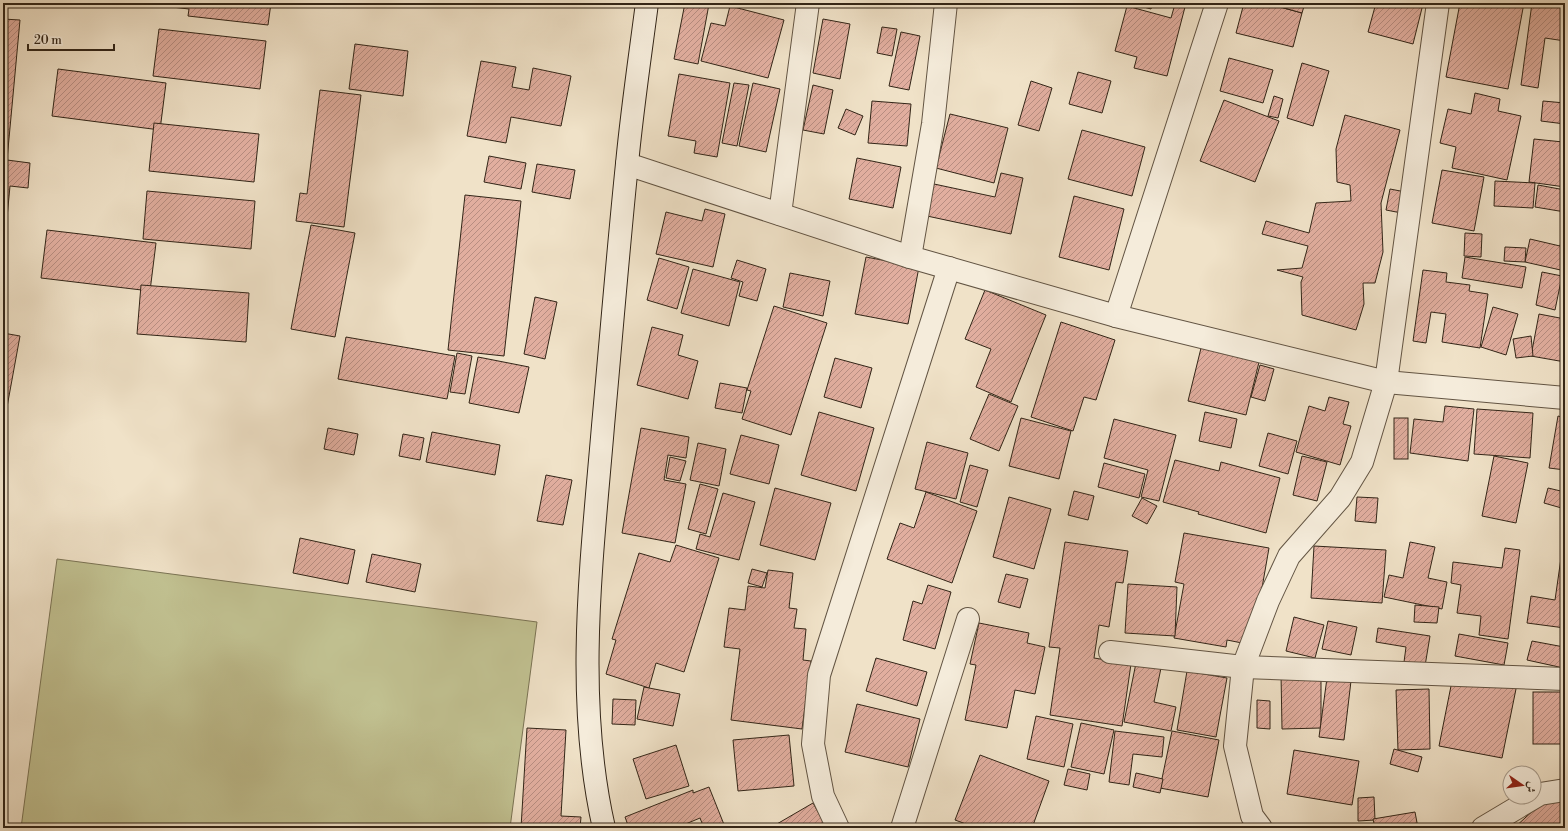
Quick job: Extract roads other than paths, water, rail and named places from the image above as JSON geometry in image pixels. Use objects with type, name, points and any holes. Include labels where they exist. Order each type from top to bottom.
[{"type":"street","points":[[604,828],[596,794],[589,711],[588,633],[593,542],[627,164],[647,3]]},
{"type":"street","points":[[780,214],[808,3]]},
{"type":"street","points":[[910,256],[933,124],[946,3]]},
{"type":"street","points":[[1116,316],[1217,3]]},
{"type":"street","points":[[1261,828],[1252,816],[1235,746],[1243,667],[1268,602],[1289,556],[1340,498],[1362,462],[1386,382],[1438,3]]},
{"type":"street","points":[[627,164],[910,256],[1116,316],[1386,382],[1565,398]]},
{"type":"street","points":[[838,828],[823,796],[813,744],[819,675],[949,268]]},
{"type":"street","points":[[902,828],[968,618]]},
{"type":"street","points":[[1110,652],[1243,667],[1565,679]]},
{"type":"street","points":[[1483,828],[1540,794],[1565,790]]}]
